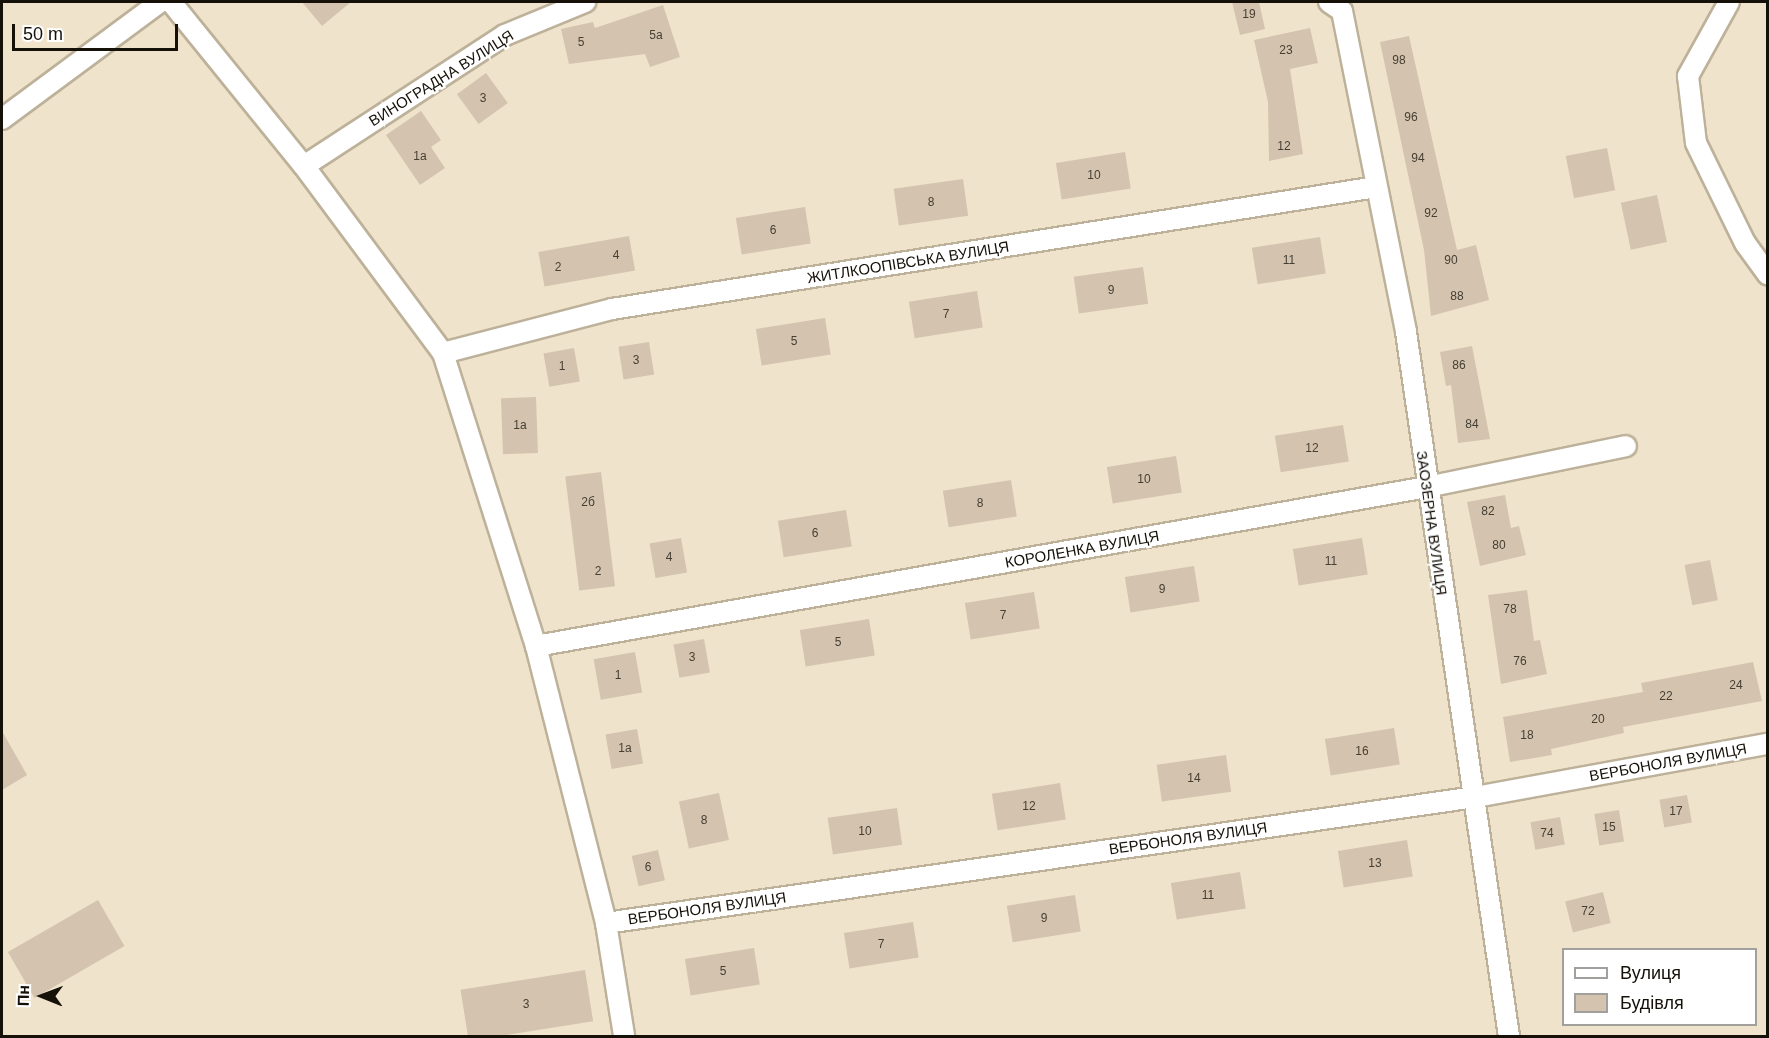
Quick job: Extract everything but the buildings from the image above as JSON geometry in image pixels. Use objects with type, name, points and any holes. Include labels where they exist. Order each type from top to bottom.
[{"type":"street","points":[[2,119],[160,2]]},
{"type":"street","points":[[171,2],[304,166],[443,353],[536,646],[606,922],[624,1036]]},
{"type":"street","name":"ВИНОГРАДНА ВУЛИЦЯ","points":[[304,166],[505,35],[585,2]]},
{"type":"street","points":[[1730,2],[1688,76],[1696,143],[1745,243],[1767,275]]},
{"type":"street","name":"ЗАОЗЕРНА ВУЛИЦЯ","points":[[1336,6],[1406,332],[1509,1036]]},
{"type":"street","name":"ЖИТЛКООПІВСЬКА ВУЛИЦЯ","points":[[443,353],[612,309],[1376,188]]},
{"type":"street","name":"КОРОЛЕНКА ВУЛИЦЯ","points":[[536,646],[1427,487],[1626,446]]},
{"type":"street","name":"ВЕРБОНОЛЯ ВУЛИЦЯ","points":[[606,922],[1474,797],[1767,744]]}]
